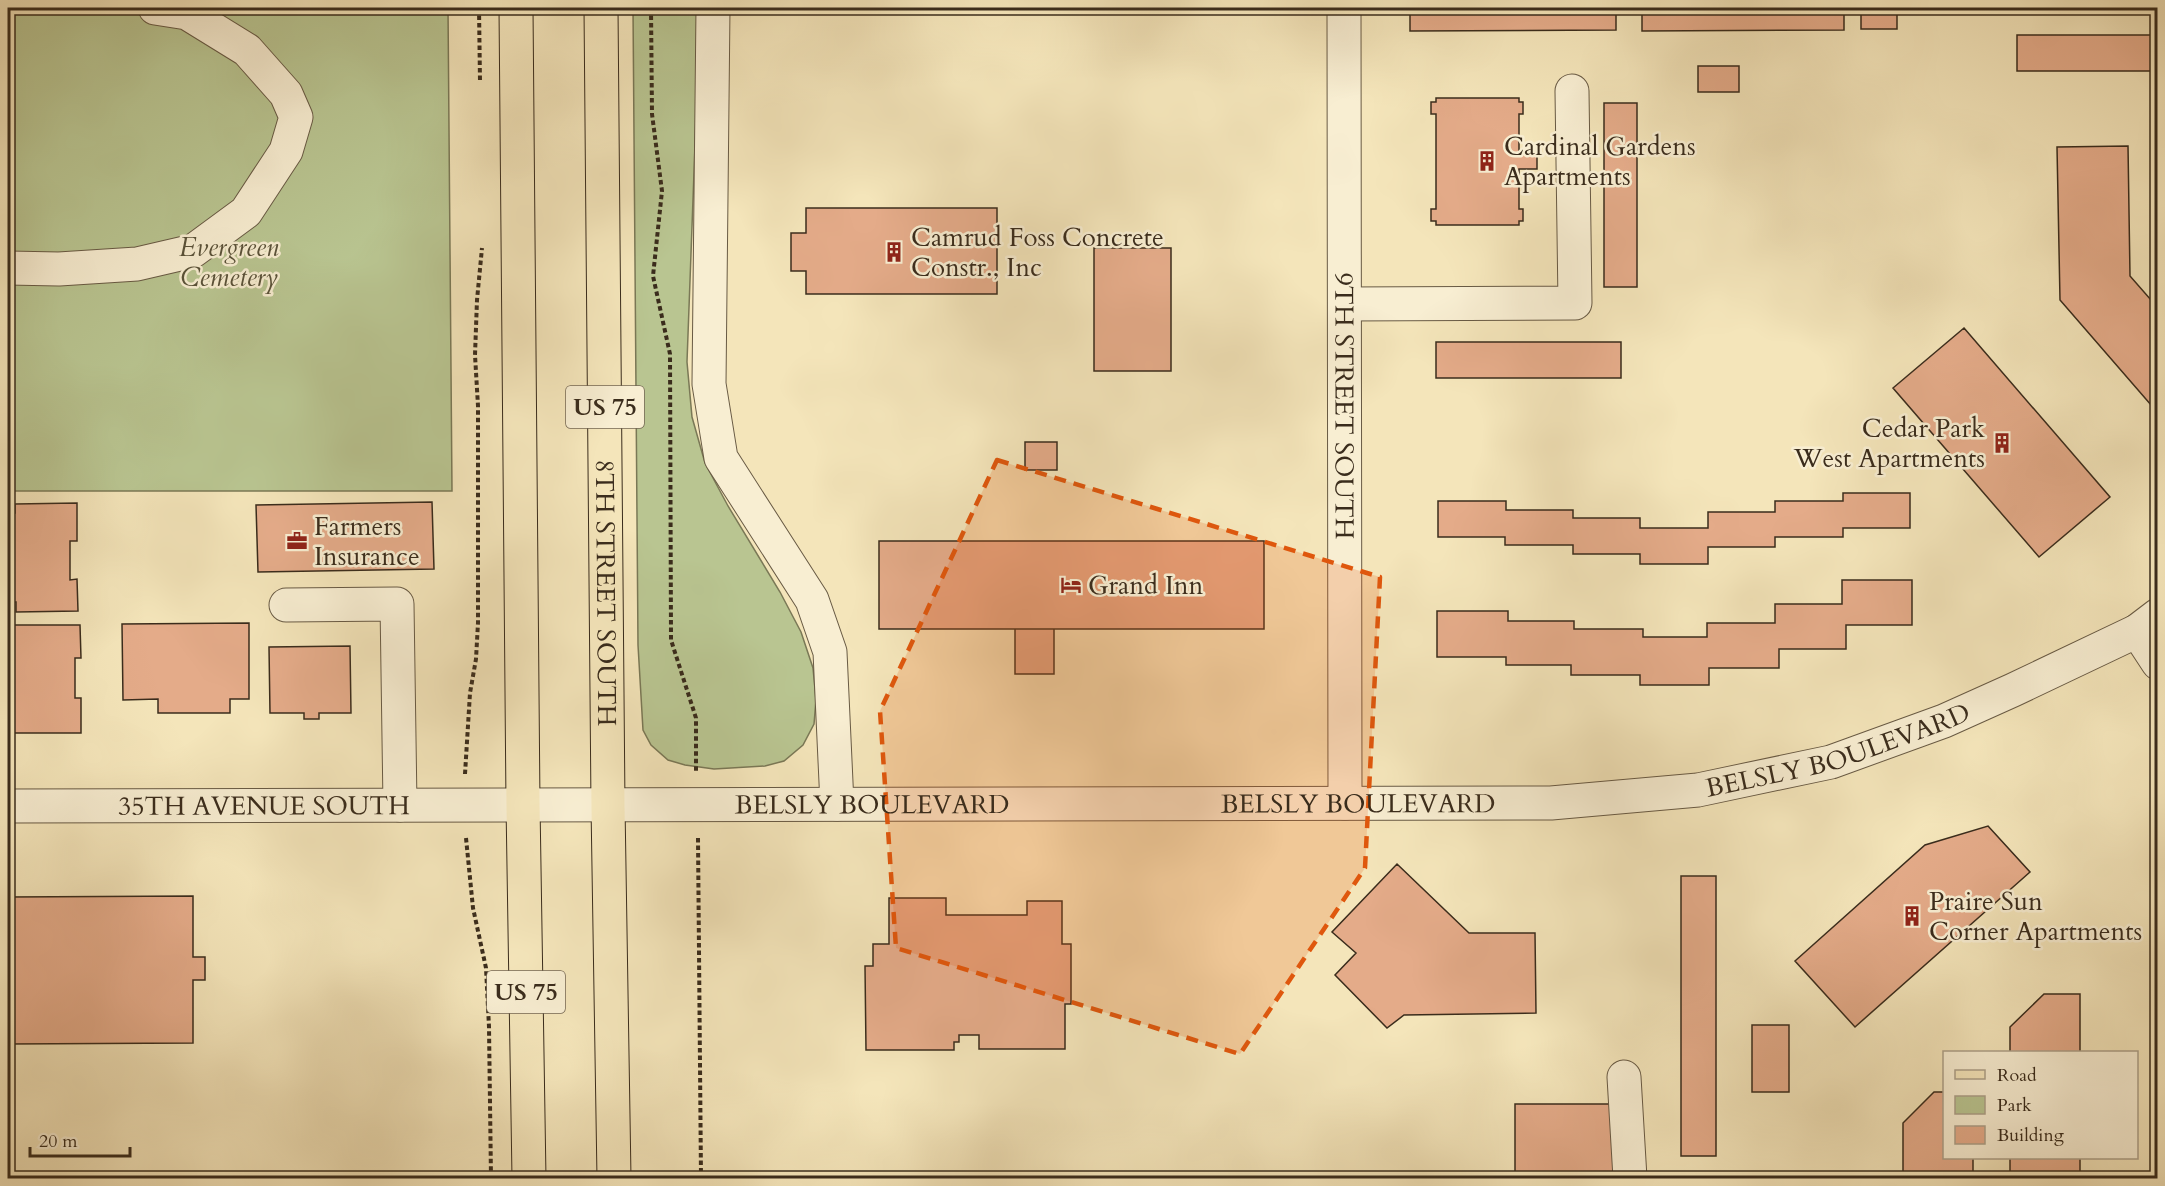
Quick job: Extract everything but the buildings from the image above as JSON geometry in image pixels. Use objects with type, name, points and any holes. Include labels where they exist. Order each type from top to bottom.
[{"type":"main road","name":"US 75","points":[[516,8],[523,805],[529,1179]]},
{"type":"main road","name":"8TH STREET SOUTH","points":[[601,8],[608,806],[614,1179]]},
{"type":"street","points":[[8,268],[59,269],[137,264],[193,251],[246,212],[286,151],[296,117],[286,94],[247,50],[187,13],[155,8]]},
{"type":"street","points":[[713,8],[709,384],[722,458],[812,600],[830,652],[837,804]]},
{"type":"street","name":"9TH STREET SOUTH","points":[[1344,8],[1344,803]]},
{"type":"street","points":[[1344,304],[1575,303],[1572,91]]},
{"type":"street","points":[[286,605],[397,604],[400,805]]},
{"type":"street","points":[[2147,623],[2157,663]]},
{"type":"street","name":"BELSLY BOULEVARD","points":[[523,805],[1551,803],[1698,790],[1832,762],[1944,721],[2147,623]]},
{"type":"street","name":"35TH AVENUE SOUTH","points":[[8,806],[523,805]]},
{"type":"street","points":[[1624,1077],[1630,1179]]},
{"type":"path","points":[[479,8],[480,93]]},
{"type":"path","points":[[651,8],[652,114],[662,191],[653,276],[670,354],[671,640],[696,718],[696,776]]},
{"type":"path","points":[[482,246],[475,355],[478,406],[478,624],[476,659],[470,693],[464,805],[473,908],[486,968],[491,1179]]},
{"type":"path","points":[[698,860],[701,1179]]},
{"type":"highlighted area","points":[[997,460],[1380,577],[1365,868],[1240,1054],[896,948],[880,711]]},
{"type":"green space","name":"Evergreen Cemetery","points":[[8,8],[448,8],[452,491],[8,491]]},
{"type":"green space","points":[[633,8],[697,8],[697,91],[687,362],[692,417],[705,463],[780,592],[801,632],[813,668],[816,700],[814,724],[803,745],[784,761],[765,766],[714,769],[668,760],[651,745],[643,730],[638,645]]},
{"type":"place","name":"Cardinal Gardens Apartments","points":[[1487,161]]},
{"type":"place","name":"Camrud Foss Concrete Constr., Inc","points":[[894,252]]},
{"type":"place","name":"Cedar Park West Apartments","points":[[2002,443]]},
{"type":"place","name":"Farmers Insurance","points":[[297,541]]},
{"type":"place","name":"Grand Inn","points":[[1071,585]]},
{"type":"place","name":"Praire Sun Corner Apartments","points":[[1912,916]]}]
